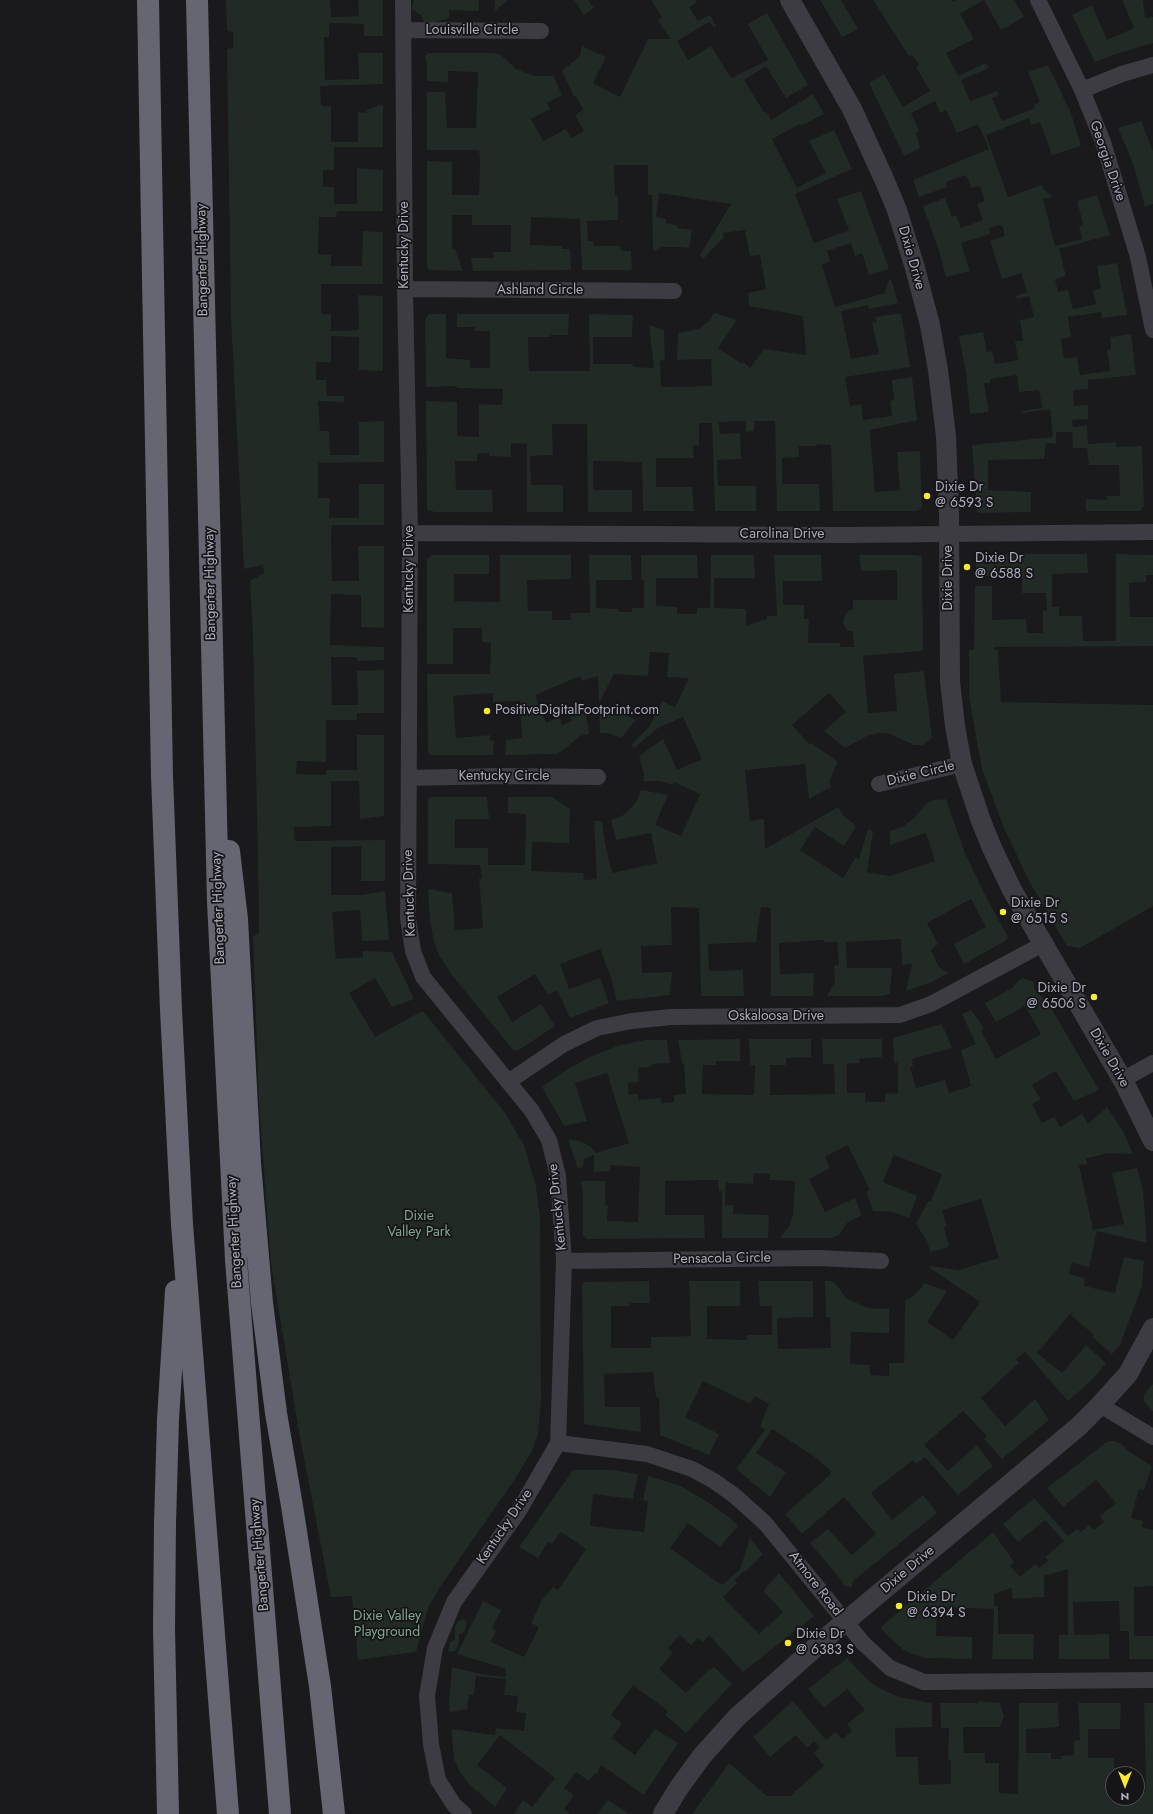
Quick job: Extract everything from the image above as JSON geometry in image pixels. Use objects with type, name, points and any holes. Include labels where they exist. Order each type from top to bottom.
[{"type":"highway","points":[[148,0],[162,776],[170,1002],[182,1224],[228,1814]]},
{"type":"highway","name":"Bangerter Highway","points":[[198,0],[218,902],[236,1260],[280,1814]]},
{"type":"highway","points":[[214,729],[237,919],[250,1163],[262,1303],[276,1413],[319,1679],[334,1814]]},
{"type":"highway","points":[[168,1814],[164,1629],[165,1524],[168,1411],[182,1224]]},
{"type":"street","name":"Kentucky Drive","points":[[403,0],[405,289],[410,533],[408,918],[413,951],[424,977],[532,1111],[549,1140],[558,1176],[564,1261],[558,1443],[520,1509],[454,1602],[435,1648],[427,1696],[431,1744],[438,1780],[454,1805],[464,1814]]},
{"type":"street","name":"Dixie Drive","points":[[790,0],[852,109],[868,142],[897,210],[915,268],[930,325],[943,403],[946,436],[949,535],[950,682],[955,726],[962,764],[981,822],[1012,890],[1122,1080],[1153,1141]]},
{"type":"street","name":"Georgia Drive","points":[[1038,0],[1082,90],[1103,142],[1138,257],[1152,311],[1153,330]]},
{"type":"street","name":"Louisville Circle","points":[[403,30],[541,31]]},
{"type":"street","points":[[1082,90],[1122,74],[1153,65]]},
{"type":"street","name":"Ashland Circle","points":[[405,289],[674,291]]},
{"type":"street","name":"Carolina Drive","points":[[410,533],[949,535],[1153,532]]},
{"type":"street","name":"Dixie Circle","points":[[879,784],[962,764]]},
{"type":"street","name":"Kentucky Circle","points":[[409,778],[500,776],[598,777]]},
{"type":"street","name":"Oskaloosa Drive","points":[[508,1082],[564,1044],[597,1028],[632,1021],[671,1017],[900,1015],[930,1004],[1043,944]]},
{"type":"street","points":[[1122,1080],[1153,1063]]},
{"type":"street","name":"Pensacola Circle","points":[[564,1261],[818,1258],[881,1261]]},
{"type":"street","name":"Dixie Drive","points":[[663,1814],[678,1789],[702,1756],[732,1721],[782,1676],[1066,1437],[1100,1405],[1128,1374],[1153,1328]]},
{"type":"street","points":[[1100,1405],[1153,1437]]},
{"type":"street","name":"Atmore Road","points":[[558,1443],[647,1454],[692,1469],[714,1481],[735,1496],[765,1523],[863,1643],[890,1668],[924,1682],[1153,1680]]},
{"type":"green space","points":[[226,0],[330,0],[331,17],[359,16],[358,0],[383,0],[383,36],[364,36],[364,24],[329,23],[329,37],[324,37],[325,80],[359,79],[358,53],[383,53],[383,84],[320,86],[321,106],[331,106],[331,142],[358,142],[358,112],[367,113],[367,110],[379,105],[383,106],[383,147],[334,147],[334,170],[323,170],[323,187],[334,187],[334,204],[357,204],[357,168],[383,170],[383,211],[337,211],[336,217],[319,217],[318,254],[331,255],[331,266],[362,266],[363,231],[383,232],[383,284],[321,284],[321,314],[331,314],[331,331],[359,330],[358,295],[383,296],[383,371],[359,370],[359,337],[331,336],[331,362],[316,362],[316,380],[326,380],[327,396],[344,396],[344,402],[318,401],[320,431],[329,431],[330,455],[359,455],[359,422],[384,421],[384,462],[318,463],[318,498],[330,498],[329,518],[359,518],[359,484],[384,484],[384,525],[332,525],[331,534],[332,581],[359,581],[358,546],[384,546],[384,628],[361,627],[361,595],[331,594],[330,645],[384,647],[384,660],[357,661],[357,657],[331,657],[332,705],[358,705],[357,671],[384,670],[384,713],[357,713],[357,720],[326,720],[326,762],[297,761],[296,774],[326,775],[326,770],[357,770],[357,735],[384,735],[384,816],[360,819],[359,781],[331,781],[331,826],[294,827],[295,841],[385,840],[385,881],[361,881],[361,846],[331,847],[331,895],[361,895],[385,891],[389,940],[362,941],[360,910],[332,912],[336,959],[363,957],[363,951],[392,952],[414,999],[392,1007],[375,978],[349,993],[375,1037],[422,1011],[424,1012],[505,1113],[524,1145],[536,1186],[540,1217],[541,1400],[538,1434],[532,1451],[515,1479],[440,1587],[428,1608],[416,1652],[358,1660],[352,1596],[331,1597],[300,1438],[271,1264],[259,1103],[253,936],[259,933],[259,911],[253,637],[250,581],[264,573],[263,565],[244,569],[231,319],[227,49],[233,48],[233,32],[227,31]]},
{"type":"green space","points":[[414,0],[479,0],[479,11],[449,10],[449,18],[430,24],[424,22],[421,15],[412,10]]},
{"type":"green space","points":[[495,0],[508,0],[495,11]]},
{"type":"green space","points":[[574,0],[588,0],[594,8],[584,15]]},
{"type":"green space","points":[[651,0],[696,0],[697,2],[689,7],[698,21],[710,15],[716,26],[714,27],[709,22],[677,41],[688,60],[711,46],[731,78],[768,60],[748,24],[767,13],[808,85],[786,98],[766,66],[744,80],[764,112],[766,111],[771,120],[813,94],[824,114],[801,126],[800,124],[772,139],[797,188],[826,173],[809,141],[834,130],[852,169],[795,194],[814,243],[849,230],[837,199],[861,191],[889,269],[869,275],[862,253],[855,256],[851,243],[827,251],[830,262],[822,265],[835,307],[885,293],[889,280],[891,279],[898,303],[869,309],[868,305],[841,311],[851,359],[879,354],[872,323],[877,322],[875,317],[901,313],[910,367],[845,377],[850,406],[861,404],[863,420],[892,416],[890,401],[894,400],[892,380],[912,377],[917,420],[870,430],[875,492],[900,490],[897,452],[920,451],[922,507],[918,511],[833,511],[831,445],[817,444],[817,446],[799,446],[799,457],[782,458],[782,484],[819,484],[820,511],[777,511],[775,421],[754,421],[754,431],[746,432],[746,421],[719,422],[720,434],[740,433],[741,459],[717,460],[718,486],[756,486],[756,511],[715,511],[712,423],[699,423],[699,445],[693,445],[694,458],[656,458],[656,487],[692,487],[694,511],[643,511],[642,462],[593,461],[593,490],[632,490],[632,512],[588,512],[587,424],[552,424],[553,455],[530,456],[531,485],[563,485],[563,512],[527,512],[527,444],[511,443],[511,457],[489,456],[489,453],[477,454],[477,461],[455,461],[456,490],[492,490],[493,512],[435,512],[427,510],[426,401],[457,402],[457,436],[479,437],[479,404],[502,405],[503,389],[457,388],[457,386],[426,387],[425,319],[429,314],[446,314],[446,358],[470,360],[470,368],[490,368],[490,331],[475,331],[475,327],[457,327],[457,314],[569,314],[568,335],[528,337],[529,371],[590,371],[589,314],[633,315],[632,337],[593,337],[593,364],[632,364],[633,367],[654,368],[649,325],[664,330],[665,360],[660,361],[661,387],[712,386],[711,359],[677,360],[678,333],[699,329],[710,320],[714,313],[737,320],[718,348],[742,364],[743,362],[750,368],[764,349],[806,355],[803,316],[749,306],[748,293],[766,289],[760,255],[750,256],[745,230],[723,233],[724,237],[703,259],[700,255],[731,204],[659,193],[656,217],[666,219],[666,223],[677,225],[677,228],[692,230],[689,248],[662,247],[653,251],[652,195],[648,195],[648,165],[614,165],[615,196],[618,196],[618,220],[587,221],[588,241],[593,241],[594,246],[620,246],[621,251],[631,251],[632,268],[630,270],[582,270],[580,219],[531,217],[530,245],[562,246],[562,249],[570,249],[571,270],[473,271],[471,258],[493,258],[493,252],[511,252],[511,225],[472,225],[472,215],[452,215],[452,249],[455,249],[463,271],[429,270],[427,266],[427,161],[452,162],[452,195],[479,195],[480,160],[479,150],[427,150],[427,92],[445,92],[447,128],[476,128],[478,72],[448,71],[448,82],[427,81],[427,64],[425,56],[428,53],[493,53],[501,55],[516,69],[534,76],[553,75],[562,95],[547,103],[550,109],[531,119],[543,141],[566,129],[571,138],[584,131],[575,115],[583,110],[576,96],[574,97],[562,71],[580,56],[582,46],[606,57],[593,83],[620,97],[648,39],[670,39],[658,20],[662,17]]},
{"type":"green space","points":[[820,0],[841,0],[858,29],[842,37]]},
{"type":"green space","points":[[873,0],[952,0],[953,2],[956,0],[984,0],[960,14],[974,39],[946,53],[958,76],[986,63],[989,68],[961,80],[970,101],[997,91],[999,95],[992,98],[1002,121],[1035,108],[1034,105],[1040,102],[1028,72],[1048,65],[1071,113],[1081,146],[1052,155],[1040,122],[1031,125],[1029,118],[986,135],[1008,197],[1042,185],[1044,190],[1053,197],[1043,199],[1055,246],[1082,239],[1079,226],[1083,224],[1077,201],[1097,195],[1110,235],[1059,249],[1066,276],[1055,279],[1058,292],[1068,290],[1073,309],[1096,304],[1093,291],[1101,288],[1097,266],[1117,263],[1127,315],[1102,318],[1101,312],[1068,317],[1071,337],[1061,339],[1064,358],[1077,357],[1080,375],[1110,371],[1107,350],[1111,349],[1110,337],[1131,334],[1136,375],[1088,380],[1088,389],[1073,390],[1074,406],[1088,405],[1088,419],[1072,420],[1073,427],[1087,426],[1088,444],[1116,442],[1116,447],[1142,446],[1144,505],[1140,511],[1086,511],[1086,499],[1107,500],[1107,496],[1120,496],[1119,465],[1089,465],[1087,448],[1073,448],[1072,432],[1056,432],[1056,444],[1046,443],[1044,459],[988,460],[988,490],[1031,492],[1031,512],[978,513],[972,445],[1053,437],[1050,409],[1023,413],[1022,411],[1042,408],[1039,390],[1019,392],[1017,375],[990,379],[990,383],[984,383],[989,412],[970,414],[966,373],[959,336],[983,332],[987,352],[992,351],[995,364],[1018,360],[1015,341],[1023,341],[1020,320],[1034,317],[1029,296],[1017,299],[1016,296],[1027,292],[1021,273],[1002,279],[990,241],[1005,236],[1002,225],[989,228],[990,234],[961,243],[970,271],[946,277],[940,254],[923,206],[945,198],[952,217],[956,215],[961,228],[983,220],[977,204],[985,201],[980,186],[971,188],[966,175],[946,182],[947,187],[919,197],[913,180],[989,149],[978,124],[957,133],[946,110],[940,113],[935,101],[911,113],[919,131],[916,133],[920,148],[904,156],[869,83],[884,74],[903,107],[930,91],[916,67],[919,65],[912,55],[909,56]]},
{"type":"green space","points":[[984,0],[1014,0],[1024,17],[1001,30]]},
{"type":"green space","points":[[1122,0],[1143,0],[1145,18],[1153,17],[1153,43],[1095,62],[1072,15],[1092,5],[1107,40],[1134,28]]},
{"type":"green space","points":[[1141,121],[1153,151],[1153,204],[1145,207],[1134,166],[1118,128]]},
{"type":"green space","points":[[985,554],[1087,554],[1088,573],[1052,574],[1052,607],[1059,607],[1059,616],[1082,616],[1083,641],[1116,641],[1116,554],[1153,555],[1153,575],[1146,575],[1146,582],[1129,583],[1130,617],[1153,617],[1153,646],[994,647],[994,650],[998,650],[1001,702],[1153,705],[1153,906],[1080,948],[1067,946],[1029,881],[1004,828],[982,769],[969,697],[969,650],[974,650],[975,586],[992,586],[992,620],[1026,619],[1027,633],[1043,633],[1043,611],[1047,610],[1046,593],[1022,593],[1022,576],[976,576],[976,559]]},
{"type":"green space","points":[[432,555],[489,555],[489,574],[454,574],[454,601],[500,602],[500,555],[571,555],[571,579],[527,580],[528,611],[552,611],[552,620],[571,620],[571,613],[590,613],[589,555],[631,555],[632,580],[596,580],[596,608],[619,609],[619,612],[632,612],[632,608],[644,608],[644,580],[641,580],[641,555],[697,555],[698,578],[656,578],[656,606],[677,607],[677,614],[697,614],[697,608],[710,608],[711,555],[754,555],[755,578],[714,578],[714,608],[746,609],[746,626],[767,619],[767,616],[777,616],[774,555],[821,555],[822,581],[783,581],[783,605],[804,605],[804,619],[809,619],[808,643],[840,643],[840,647],[854,647],[853,631],[848,631],[843,624],[844,617],[848,611],[853,609],[853,600],[897,600],[897,570],[861,571],[859,555],[922,556],[923,651],[863,656],[868,713],[897,711],[894,674],[924,671],[932,738],[923,745],[914,745],[890,734],[879,733],[867,736],[845,748],[824,731],[846,712],[829,693],[792,725],[809,744],[811,743],[838,762],[830,780],[831,787],[809,799],[805,764],[745,770],[750,821],[764,819],[765,849],[838,807],[843,815],[856,826],[844,846],[815,827],[800,850],[843,878],[856,857],[859,859],[868,829],[873,831],[867,872],[890,876],[935,861],[926,833],[890,845],[890,831],[902,827],[913,819],[927,803],[933,800],[946,799],[965,853],[986,897],[1008,937],[1005,941],[964,964],[954,944],[986,927],[971,899],[927,923],[938,944],[931,950],[939,967],[949,973],[932,982],[906,991],[912,964],[902,965],[901,939],[846,942],[847,968],[892,968],[890,994],[881,996],[827,996],[835,981],[834,966],[839,965],[837,942],[825,942],[824,940],[779,943],[780,974],[814,973],[813,996],[771,996],[771,908],[761,907],[756,942],[708,944],[709,971],[743,970],[744,996],[701,996],[699,908],[671,907],[672,945],[641,946],[642,973],[672,972],[670,995],[617,1001],[610,975],[600,949],[560,964],[569,989],[600,978],[609,1003],[570,1018],[557,990],[548,995],[535,974],[497,997],[512,1022],[541,1004],[555,1026],[519,1050],[514,1051],[451,974],[439,955],[434,942],[430,921],[428,889],[452,893],[455,930],[483,928],[479,878],[482,879],[480,865],[428,864],[428,799],[430,797],[487,797],[489,819],[455,819],[455,848],[488,848],[488,865],[525,865],[526,814],[508,813],[508,797],[552,797],[570,809],[569,843],[532,842],[531,871],[583,873],[584,880],[597,879],[594,821],[602,821],[605,843],[612,873],[657,863],[651,833],[616,840],[611,820],[622,816],[630,809],[636,802],[641,790],[668,795],[655,825],[681,836],[700,794],[674,782],[673,785],[660,781],[643,781],[644,775],[639,756],[663,739],[677,770],[702,759],[683,717],[658,728],[634,748],[631,745],[649,727],[662,701],[675,707],[689,678],[667,677],[669,653],[650,652],[648,676],[614,674],[599,703],[636,720],[621,738],[608,733],[600,733],[598,676],[582,681],[580,676],[535,695],[546,723],[559,717],[562,725],[572,721],[570,716],[586,713],[589,734],[580,736],[556,754],[505,755],[506,740],[522,738],[520,701],[493,702],[493,693],[453,696],[456,738],[490,735],[490,741],[494,740],[493,755],[430,755],[428,750],[427,674],[490,674],[491,643],[482,642],[482,628],[453,628],[453,664],[427,664],[427,559]]},
{"type":"green space","points":[[1022,978],[1034,982],[1034,988],[1050,1006],[1099,1090],[1074,1101],[1056,1071],[1040,1080],[1032,1085],[1041,1099],[1032,1104],[1042,1123],[1054,1117],[1060,1127],[1082,1114],[1088,1124],[1107,1107],[1123,1131],[1133,1154],[1108,1153],[1086,1158],[1087,1164],[1079,1165],[1093,1230],[1124,1224],[1112,1173],[1137,1168],[1143,1189],[1147,1243],[1097,1231],[1089,1267],[1072,1263],[1069,1274],[1085,1278],[1084,1286],[1115,1293],[1124,1257],[1144,1261],[1142,1286],[1120,1345],[1112,1354],[1092,1337],[1094,1335],[1070,1314],[1037,1353],[1062,1373],[1086,1345],[1106,1363],[1092,1380],[1068,1401],[1025,1352],[1016,1359],[1019,1363],[981,1398],[1005,1426],[1035,1399],[1049,1420],[1002,1459],[984,1439],[987,1436],[963,1411],[924,1445],[948,1471],[977,1445],[993,1466],[958,1495],[925,1457],[916,1464],[913,1460],[871,1493],[892,1520],[923,1495],[937,1513],[853,1581],[851,1588],[843,1585],[842,1581],[810,1543],[828,1529],[852,1555],[876,1534],[844,1497],[802,1534],[785,1514],[831,1474],[831,1471],[815,1457],[772,1429],[756,1453],[786,1472],[770,1497],[736,1469],[765,1430],[760,1426],[769,1404],[755,1396],[750,1404],[703,1381],[685,1417],[719,1434],[709,1455],[660,1435],[659,1398],[656,1397],[653,1372],[604,1374],[605,1407],[640,1407],[641,1430],[639,1432],[584,1424],[582,1284],[585,1282],[649,1281],[650,1303],[630,1303],[629,1306],[611,1306],[611,1348],[651,1348],[651,1337],[691,1336],[689,1281],[740,1281],[740,1306],[707,1306],[707,1339],[747,1340],[747,1335],[772,1335],[772,1306],[760,1306],[758,1281],[813,1281],[813,1317],[777,1318],[778,1349],[831,1348],[830,1317],[826,1317],[825,1281],[831,1281],[836,1284],[846,1298],[868,1308],[889,1309],[889,1333],[851,1332],[850,1364],[870,1365],[870,1375],[889,1376],[889,1363],[904,1363],[905,1301],[912,1297],[924,1283],[947,1291],[927,1322],[953,1340],[980,1302],[930,1268],[930,1266],[959,1270],[999,1258],[981,1199],[942,1210],[947,1227],[944,1227],[949,1247],[930,1252],[927,1241],[916,1224],[928,1201],[931,1201],[942,1174],[894,1155],[883,1182],[917,1196],[909,1218],[892,1212],[873,1211],[866,1192],[870,1190],[848,1145],[825,1157],[830,1168],[809,1179],[825,1212],[855,1198],[862,1215],[847,1223],[839,1235],[832,1238],[780,1238],[789,1226],[793,1214],[795,1181],[770,1180],[770,1174],[754,1173],[753,1184],[726,1183],[725,1205],[733,1205],[733,1214],[769,1215],[768,1238],[722,1238],[722,1191],[719,1191],[718,1180],[665,1181],[665,1215],[704,1215],[705,1238],[587,1239],[583,1235],[583,1194],[581,1181],[605,1181],[605,1205],[608,1205],[607,1221],[638,1222],[640,1167],[610,1165],[610,1171],[594,1172],[594,1155],[584,1159],[583,1167],[578,1169],[568,1139],[583,1142],[591,1147],[596,1153],[629,1143],[607,1073],[575,1083],[587,1121],[564,1126],[542,1087],[566,1070],[590,1057],[617,1046],[645,1040],[667,1040],[670,1063],[652,1064],[651,1067],[638,1068],[639,1082],[628,1083],[629,1095],[638,1094],[638,1100],[660,1098],[662,1103],[674,1102],[674,1095],[686,1094],[684,1064],[682,1064],[678,1040],[740,1039],[740,1061],[716,1061],[716,1065],[703,1065],[702,1094],[754,1095],[755,1065],[750,1065],[749,1039],[811,1039],[811,1057],[786,1058],[786,1065],[770,1065],[770,1095],[835,1094],[834,1064],[823,1064],[822,1039],[882,1039],[882,1057],[859,1059],[860,1063],[847,1064],[847,1093],[865,1093],[865,1102],[885,1102],[885,1094],[898,1093],[898,1063],[894,1063],[893,1038],[942,1024],[952,1048],[912,1059],[913,1066],[910,1067],[916,1088],[945,1080],[949,1093],[971,1086],[961,1050],[976,1044],[962,1014],[971,1010],[984,1028],[981,1031],[996,1059],[1041,1034],[1025,1006],[996,1022],[985,1003],[1012,988]]},
{"type":"green space","points":[[1153,1384],[1153,1411],[1144,1402],[1144,1394]]},
{"type":"green space","points":[[1108,1441],[1114,1441],[1121,1444],[1128,1451],[1152,1466],[1144,1490],[1139,1489],[1131,1518],[1143,1521],[1142,1527],[1153,1530],[1153,1586],[1134,1587],[1134,1636],[1153,1636],[1153,1659],[1129,1659],[1129,1631],[1120,1631],[1119,1601],[1073,1602],[1074,1635],[1109,1634],[1109,1659],[1059,1659],[1059,1635],[1068,1635],[1068,1569],[1044,1576],[1044,1597],[1013,1599],[1011,1588],[994,1594],[994,1606],[998,1606],[998,1634],[1034,1634],[1033,1659],[992,1659],[994,1609],[937,1607],[936,1636],[972,1637],[972,1659],[926,1658],[912,1654],[902,1649],[882,1630],[882,1626],[993,1532],[1014,1562],[1010,1566],[1020,1577],[1035,1564],[1039,1568],[1048,1561],[1045,1557],[1064,1541],[1045,1520],[1018,1542],[1003,1524],[1034,1498],[1068,1536],[1077,1529],[1081,1532],[1089,1525],[1094,1530],[1104,1522],[1100,1516],[1116,1503],[1096,1480],[1063,1507],[1047,1488]]},
{"type":"green space","points":[[573,1470],[612,1470],[638,1474],[633,1499],[593,1494],[590,1526],[644,1532],[648,1501],[643,1500],[648,1476],[681,1486],[729,1517],[738,1526],[720,1547],[688,1523],[670,1548],[722,1585],[740,1569],[750,1538],[763,1554],[745,1572],[744,1571],[734,1580],[737,1583],[723,1597],[759,1634],[783,1612],[764,1592],[779,1573],[814,1616],[743,1672],[709,1635],[703,1642],[698,1638],[691,1645],[680,1635],[668,1648],[673,1653],[659,1669],[686,1693],[709,1669],[710,1670],[714,1667],[732,1684],[686,1733],[665,1715],[668,1711],[633,1685],[611,1715],[622,1723],[612,1738],[635,1755],[655,1729],[678,1743],[644,1795],[601,1765],[597,1774],[595,1773],[589,1781],[576,1772],[564,1788],[574,1795],[564,1809],[570,1814],[514,1814],[523,1800],[532,1807],[555,1778],[500,1735],[477,1765],[507,1788],[495,1807],[468,1783],[460,1772],[454,1759],[451,1729],[495,1735],[496,1728],[524,1731],[526,1713],[516,1712],[518,1696],[504,1695],[506,1679],[476,1676],[474,1695],[469,1695],[467,1709],[450,1712],[449,1701],[452,1667],[481,1674],[505,1677],[506,1669],[457,1654],[483,1601],[501,1610],[492,1628],[496,1631],[491,1642],[524,1657],[539,1627],[531,1623],[542,1600],[553,1587],[558,1590],[586,1549],[561,1532],[552,1544],[548,1542],[538,1558],[519,1547]]},
{"type":"green space","points":[[464,1619],[467,1623],[464,1632],[459,1635],[459,1643],[456,1650],[452,1652],[448,1651],[451,1641],[455,1640],[455,1627],[458,1621]]},
{"type":"green space","points":[[847,1658],[868,1680],[879,1688],[899,1697],[932,1703],[932,1727],[895,1728],[896,1757],[918,1757],[919,1785],[951,1784],[951,1760],[948,1760],[949,1728],[941,1728],[940,1703],[977,1703],[979,1701],[1000,1703],[1004,1716],[1000,1727],[963,1727],[964,1753],[985,1753],[985,1763],[999,1763],[999,1793],[1018,1794],[1019,1703],[1058,1703],[1059,1727],[1026,1729],[1026,1753],[1051,1753],[1051,1759],[1061,1759],[1061,1756],[1074,1755],[1074,1741],[1080,1740],[1078,1703],[1121,1703],[1120,1729],[1088,1729],[1088,1758],[1114,1758],[1114,1766],[1105,1766],[1105,1806],[1145,1806],[1144,1703],[1153,1703],[1153,1814],[692,1814],[729,1763],[767,1796],[790,1796],[824,1766],[814,1753],[820,1747],[814,1741],[807,1748],[796,1735],[770,1757],[753,1737],[793,1701],[826,1740],[836,1732],[842,1739],[852,1731],[847,1724],[865,1710],[847,1689],[824,1708],[808,1689]]},
{"type":"green space","points":[[608,1800],[629,1814],[597,1814]]},
{"type":"place","name":"Dixie Dr @ 6593 S","points":[[927,496]]},
{"type":"place","name":"Dixie Dr @ 6588 S","points":[[967,567]]},
{"type":"place","name":"PositiveDigitalFootprint.com","points":[[487,711]]},
{"type":"place","name":"Dixie Dr @ 6515 S","points":[[1003,912]]},
{"type":"place","name":"Dixie Dr @ 6506 S","points":[[1094,997]]},
{"type":"place","name":"Dixie Dr @ 6394 S","points":[[899,1606]]},
{"type":"place","name":"Dixie Dr @ 6383 S","points":[[788,1643]]},
{"type":"park label","name":"Dixie Valley Park","points":[[419,1226]]},
{"type":"park label","name":"Dixie Valley Playground","points":[[387,1626]]}]
